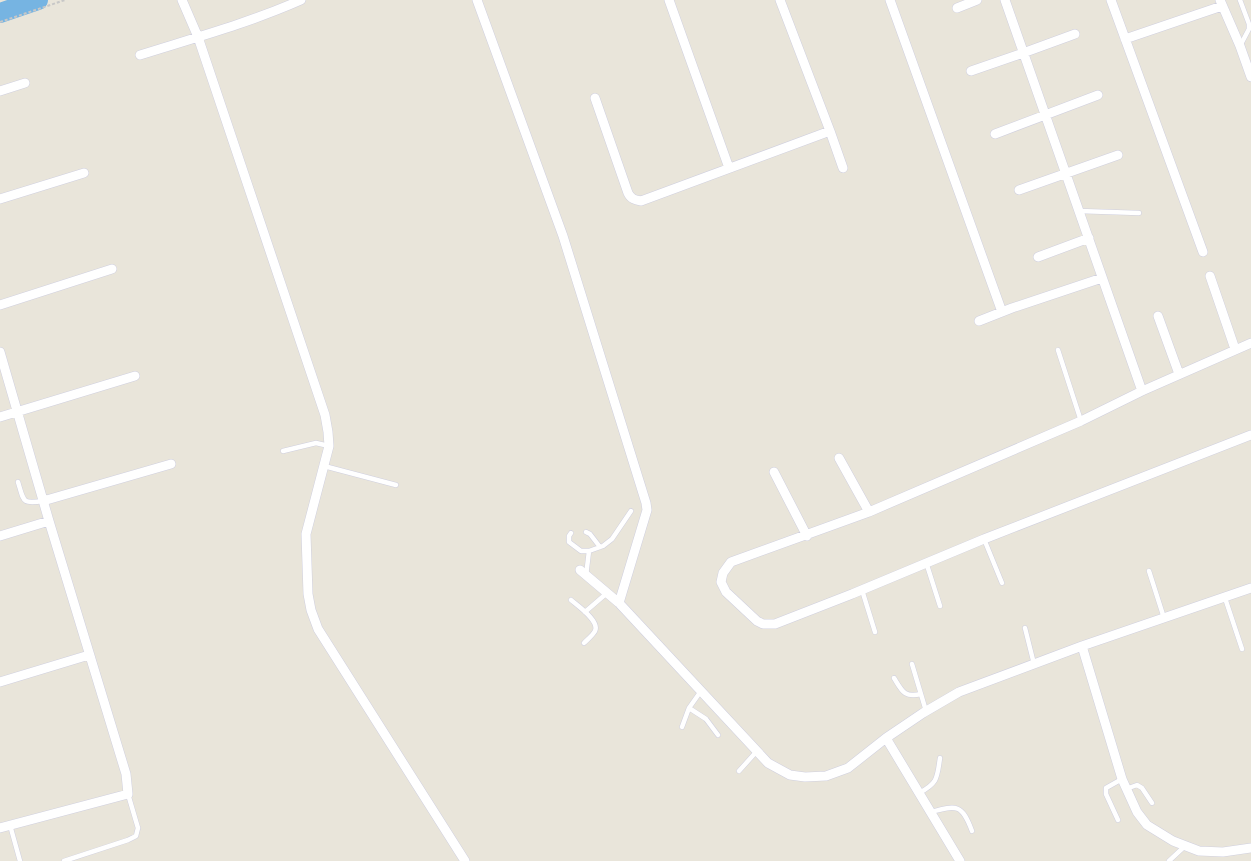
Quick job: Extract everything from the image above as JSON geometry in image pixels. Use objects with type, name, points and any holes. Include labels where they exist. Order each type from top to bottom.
[{"type":"street","points":[[182,0],[198,37],[325,415],[329,446],[306,534],[308,594],[311,610],[318,629],[465,861]]},
{"type":"street","points":[[140,55],[198,37],[301,0]]},
{"type":"street","points":[[477,0],[563,236],[646,503],[647,510],[619,603]]},
{"type":"street","points":[[669,0],[729,168]]},
{"type":"street","points":[[780,0],[843,168]]},
{"type":"street","points":[[890,0],[1002,312]]},
{"type":"street","points":[[957,8],[977,0]]},
{"type":"street","points":[[1005,0],[1142,391]]},
{"type":"street","points":[[1111,0],[1203,252]]},
{"type":"street","points":[[1125,39],[1221,3],[1240,46],[1251,77]]},
{"type":"street","points":[[971,70],[1075,34]]},
{"type":"street","points":[[0,91],[25,83]]},
{"type":"street","points":[[995,134],[1098,95]]},
{"type":"street","points":[[595,98],[630,198],[641,201],[830,131]]},
{"type":"street","points":[[1019,190],[1118,156]]},
{"type":"street","points":[[0,198],[84,173]]},
{"type":"street","points":[[1038,257],[1088,238]]},
{"type":"street","points":[[0,305],[112,269]]},
{"type":"street","points":[[1210,276],[1235,350]]},
{"type":"street","points":[[978,321],[1102,278]]},
{"type":"street","points":[[1158,316],[1179,374]]},
{"type":"street","points":[[1250,346],[1235,350],[1179,374],[1081,421],[869,512],[807,536],[731,562],[721,578],[722,586],[726,592],[757,621],[766,624],[780,622],[862,590],[984,538],[1251,435]]},
{"type":"street","points":[[0,352],[43,501],[126,774],[128,794],[0,828]]},
{"type":"street","points":[[0,418],[135,376]]},
{"type":"street","points":[[839,458],[869,512]]},
{"type":"street","points":[[43,501],[171,464]]},
{"type":"street","points":[[774,472],[807,536]]},
{"type":"street","points":[[0,536],[49,521]]},
{"type":"street","points":[[583,573],[619,603],[768,763],[790,774],[805,777],[826,776],[848,768],[886,738],[926,711],[959,692],[1082,646],[1251,588]]},
{"type":"street","points":[[1082,646],[1122,779],[1137,812],[1147,825],[1173,841],[1199,851],[1223,852],[1251,848]]},
{"type":"street","points":[[0,682],[89,654]]},
{"type":"street","points":[[886,738],[958,860]]},
{"type":"lane","points":[[1240,0],[1249,24],[1249,28],[1240,46]]},
{"type":"lane","points":[[1079,211],[1140,213]]},
{"type":"lane","points":[[1058,350],[1081,421]]},
{"type":"lane","points":[[283,451],[316,443],[329,446]]},
{"type":"lane","points":[[324,466],[396,485]]},
{"type":"lane","points":[[18,482],[22,497],[26,501],[29,503],[43,501]]},
{"type":"lane","points":[[571,533],[569,536],[569,542],[581,551],[588,551],[600,547],[612,539],[632,511]]},
{"type":"lane","points":[[586,532],[590,534],[600,547]]},
{"type":"lane","points":[[984,538],[1002,583]]},
{"type":"lane","points":[[583,573],[588,551]]},
{"type":"lane","points":[[926,562],[940,606]]},
{"type":"lane","points":[[1149,571],[1164,618]]},
{"type":"lane","points":[[862,590],[875,632]]},
{"type":"lane","points":[[585,612],[607,593]]},
{"type":"lane","points":[[1225,598],[1242,649]]},
{"type":"lane","points":[[571,600],[593,620],[596,626],[596,630],[584,643]]},
{"type":"lane","points":[[1025,628],[1034,664]]},
{"type":"lane","points":[[912,664],[926,711]]},
{"type":"lane","points":[[894,678],[904,693],[908,696],[921,694]]},
{"type":"lane","points":[[682,727],[689,708],[701,691]]},
{"type":"lane","points":[[689,708],[706,719],[718,735]]},
{"type":"lane","points":[[739,770],[757,751]]},
{"type":"lane","points":[[919,793],[929,788],[938,777],[940,758]]},
{"type":"lane","points":[[1118,820],[1106,794],[1106,788],[1122,779]]},
{"type":"lane","points":[[1126,789],[1138,785],[1142,788],[1152,803]]},
{"type":"lane","points":[[64,861],[136,836],[138,828],[128,794]]},
{"type":"lane","points":[[931,812],[950,807],[957,808],[967,817],[972,831]]},
{"type":"lane","points":[[10,825],[20,861]]},
{"type":"lane","points":[[1169,861],[1185,846]]},
{"type":"path","points":[[0,22],[65,0]]},
{"type":"waterway","points":[[0,13],[38,0]]}]
